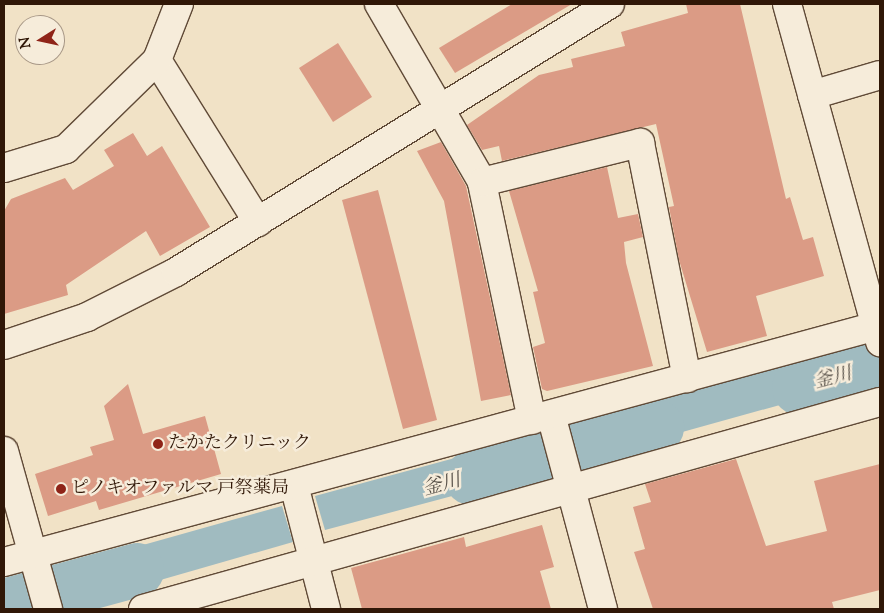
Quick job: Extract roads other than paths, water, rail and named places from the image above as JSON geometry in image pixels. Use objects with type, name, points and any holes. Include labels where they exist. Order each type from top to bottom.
[{"type":"street","points":[[4,168],[66,149],[157,60],[179,4]]},
{"type":"street","points":[[379,4],[482,182],[542,417],[570,491],[604,609]]},
{"type":"street","points":[[4,345],[87,317],[176,272],[610,4]]},
{"type":"street","points":[[4,562],[36,564],[294,485],[542,417],[687,378],[879,333],[787,4]]},
{"type":"street","points":[[157,60],[258,222]]},
{"type":"street","points":[[812,96],[880,75]]},
{"type":"street","points":[[482,182],[640,143],[687,378]]},
{"type":"street","points":[[143,609],[314,564],[880,402]]},
{"type":"street","points":[[4,451],[48,609]]},
{"type":"street","points":[[294,485],[326,609]]},
{"type":"water","points":[[864,342],[873,379],[589,458],[579,423]]},
{"type":"water","points":[[536,436],[546,471],[325,530],[315,496]]},
{"type":"water","points":[[282,506],[293,542],[70,606],[61,568]]},
{"type":"water","points":[[21,579],[29,609],[4,609],[4,584]]},
{"type":"waterway","name":"釜川","points":[[799,388],[880,366]]},
{"type":"waterway","name":"釜川","points":[[471,478],[657,427]]},
{"type":"waterway","name":"釜川","points":[[4,606],[137,570]]},
{"type":"place","name":"たかたクリニック","points":[[158,444]]},
{"type":"place","name":"ピノキオファルマ 戸祭薬局","points":[[61,489]]}]
